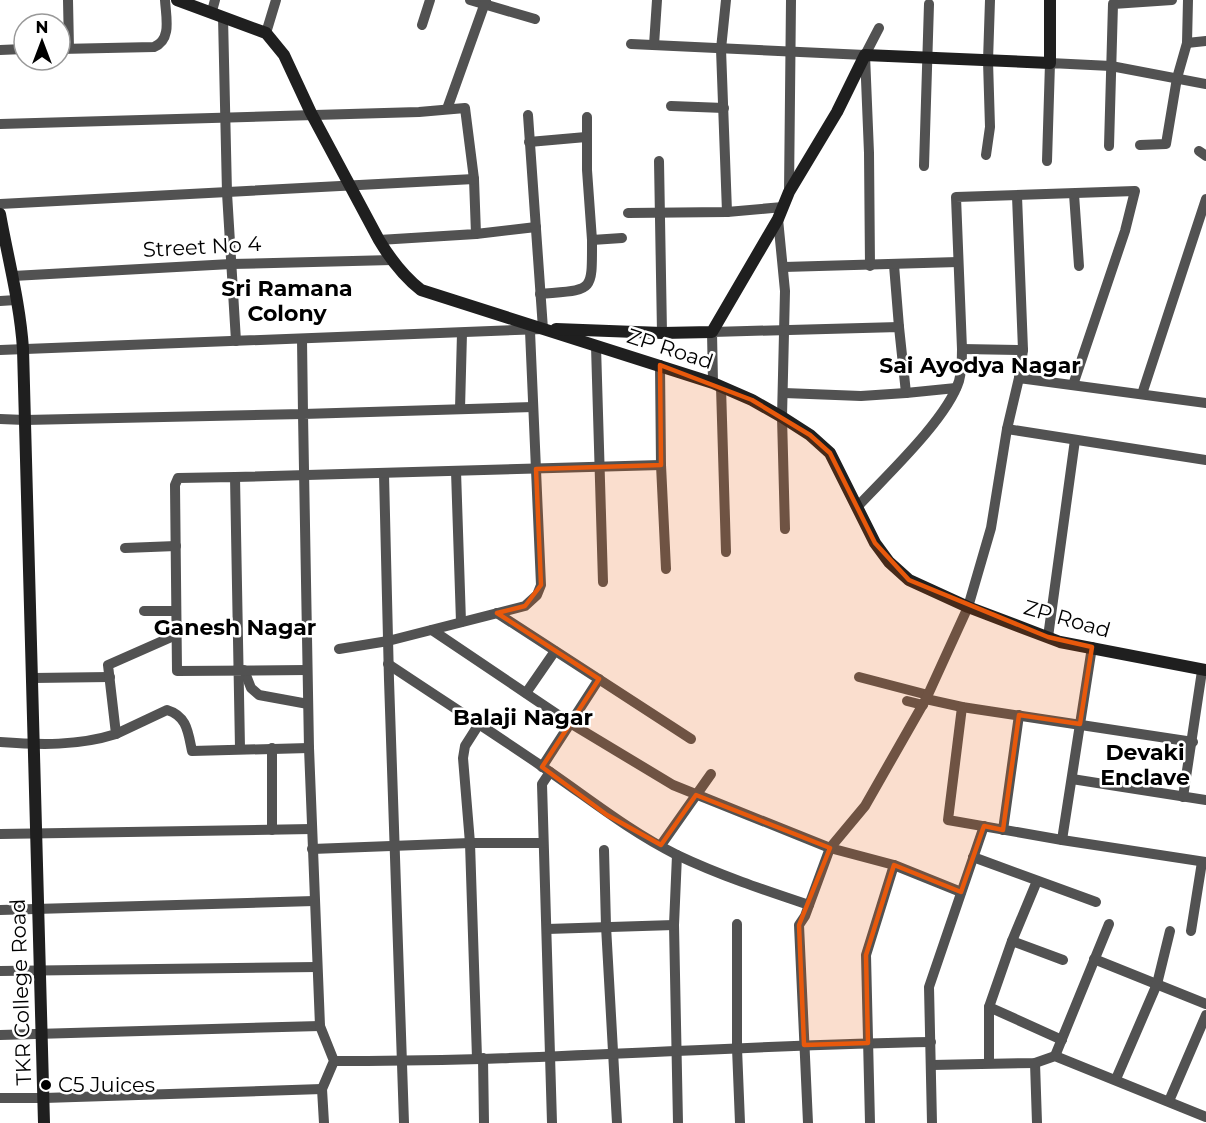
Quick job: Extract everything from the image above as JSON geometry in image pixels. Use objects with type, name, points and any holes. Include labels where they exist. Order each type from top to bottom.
[{"type":"street","points":[[72,48],[154,47],[161,44],[166,37],[165,0]]},
{"type":"street","points":[[177,0],[217,9],[266,33],[276,0]]},
{"type":"street","points":[[422,26],[430,0]]},
{"type":"street","points":[[470,0],[486,2],[535,19]]},
{"type":"street","points":[[654,45],[657,0]]},
{"type":"street","points":[[726,0],[721,50],[727,212]]},
{"type":"street","points":[[789,192],[791,0]]},
{"type":"street","points":[[986,155],[990,127],[988,61],[990,0]]},
{"type":"street","points":[[1047,160],[1050,0]]},
{"type":"street","points":[[1109,146],[1113,4],[1172,0]]},
{"type":"street","points":[[1140,145],[1166,144],[1177,78],[1187,43],[1188,0]]},
{"type":"street","points":[[447,110],[486,2]]},
{"type":"street","points":[[924,166],[929,4]]},
{"type":"street","points":[[217,9],[236,341]]},
{"type":"street","points":[[726,552],[712,332],[781,213],[789,192],[837,112],[879,28]]},
{"type":"street","name":"ZP Road","points":[[266,33],[284,55],[311,113],[392,260],[406,278],[421,290],[536,330],[660,365],[717,385],[752,400],[782,417],[810,435],[830,453],[875,543],[889,562],[909,580],[968,607],[1060,642],[1204,670]]},
{"type":"street","points":[[1187,43],[1206,41]]},
{"type":"street","points":[[631,44],[721,50],[1111,66],[1206,84]]},
{"type":"street","points":[[865,55],[870,266]]},
{"type":"street","points":[[670,106],[723,108]]},
{"type":"street","points":[[0,124],[465,108],[474,179],[476,234]]},
{"type":"street","points":[[339,649],[388,641],[525,606],[537,595],[541,585],[534,407],[536,330],[540,294],[528,115]]},
{"type":"street","points":[[540,294],[582,289],[588,285],[592,277],[587,117]]},
{"type":"street","points":[[529,142],[586,137]]},
{"type":"street","points":[[659,161],[662,333]]},
{"type":"street","points":[[0,204],[474,179]]},
{"type":"street","points":[[858,506],[935,421],[956,388],[962,368],[962,349],[956,197],[1136,191],[1125,231],[1073,385]]},
{"type":"street","points":[[1074,194],[1079,266]]},
{"type":"street","points":[[808,1123],[800,925],[830,848],[865,806],[926,700],[968,607],[991,528],[1023,350],[1017,196]]},
{"type":"street","points":[[1142,394],[1206,199]]},
{"type":"street","points":[[628,213],[781,213]]},
{"type":"street","points":[[781,213],[784,267],[782,417],[785,529]]},
{"type":"street","name":"TKR College Road","points":[[0,219],[13,276],[23,349],[45,1123]]},
{"type":"street","points":[[380,240],[476,234],[536,227]]},
{"type":"street","points":[[592,240],[622,238]]},
{"type":"street","name":"Street No 4","points":[[13,276],[231,264],[392,260]]},
{"type":"street","points":[[784,267],[958,262]]},
{"type":"street","points":[[894,265],[906,393]]},
{"type":"street","points":[[0,301],[16,300]]},
{"type":"street","points":[[0,350],[536,330],[662,333],[784,332],[899,327]]},
{"type":"street","points":[[460,409],[462,333]]},
{"type":"street","points":[[302,339],[309,748],[317,967],[320,1026],[334,1060],[322,1089],[324,1123]]},
{"type":"street","points":[[596,346],[603,582]]},
{"type":"street","points":[[962,349],[1023,350]]},
{"type":"street","points":[[660,365],[661,465],[666,569]]},
{"type":"street","points":[[1019,378],[1206,403]]},
{"type":"street","points":[[783,393],[861,396],[956,388]]},
{"type":"street","points":[[0,419],[303,414],[534,407]]},
{"type":"street","points":[[1007,429],[1206,460]]},
{"type":"street","points":[[1048,637],[1075,440]]},
{"type":"street","points":[[308,670],[177,671],[176,485],[178,478],[661,465]]},
{"type":"street","points":[[456,471],[461,622]]},
{"type":"street","points":[[384,474],[388,664],[404,1123]]},
{"type":"street","points":[[235,477],[241,670],[240,748]]},
{"type":"street","points":[[125,548],[176,546]]},
{"type":"street","points":[[144,611],[176,611]]},
{"type":"street","points":[[497,613],[692,739]]},
{"type":"street","points":[[432,630],[570,723],[673,785],[830,848],[894,864],[961,892]]},
{"type":"street","points":[[116,734],[108,665],[176,635]]},
{"type":"street","points":[[1062,840],[1092,648]]},
{"type":"street","points":[[526,693],[555,651]]},
{"type":"street","points":[[388,664],[546,769],[607,814],[677,855],[734,879],[809,905]]},
{"type":"street","points":[[241,670],[251,688],[260,696],[308,704]]},
{"type":"street","points":[[1184,797],[1204,670]]},
{"type":"street","points":[[33,678],[110,677]]},
{"type":"street","points":[[859,677],[926,700],[1193,742]]},
{"type":"street","points":[[552,1123],[542,784],[546,769],[570,723],[599,679]]},
{"type":"street","points":[[907,701],[926,700]]},
{"type":"street","points":[[962,707],[948,820],[1204,862],[1191,932]]},
{"type":"street","points":[[0,742],[33,745],[77,743],[116,734],[167,710],[177,713],[187,726],[192,751],[309,748]]},
{"type":"street","points":[[1003,830],[1019,715]]},
{"type":"street","points":[[480,724],[465,746],[463,758],[470,843],[483,1123]]},
{"type":"street","points":[[272,748],[272,830]]},
{"type":"street","points":[[661,845],[711,774]]},
{"type":"street","points":[[1072,779],[1206,801]]},
{"type":"street","points":[[932,1123],[929,987],[984,826]]},
{"type":"street","points":[[0,834],[312,829]]},
{"type":"street","points":[[312,849],[470,843],[543,843]]},
{"type":"street","points":[[604,850],[617,1123]]},
{"type":"street","points":[[677,855],[674,925],[678,1123]]},
{"type":"street","points":[[973,857],[1096,902]]},
{"type":"street","points":[[870,1123],[866,955],[894,864]]},
{"type":"street","points":[[989,1063],[989,1007],[1012,941],[1037,881]]},
{"type":"street","points":[[0,910],[315,901]]},
{"type":"street","points":[[737,924],[737,1048],[740,1123]]},
{"type":"street","points":[[1055,1056],[1109,924]]},
{"type":"street","points":[[547,929],[674,925]]},
{"type":"street","points":[[1116,1079],[1157,984],[1170,930]]},
{"type":"street","points":[[1012,941],[1063,960]]},
{"type":"street","points":[[1094,959],[1206,1004]]},
{"type":"street","points":[[0,971],[317,967]]},
{"type":"street","points":[[989,1007],[1062,1040]]},
{"type":"street","points":[[1169,1101],[1206,1015]]},
{"type":"street","points":[[0,1035],[320,1026]]},
{"type":"street","points":[[334,1060],[402,1061],[931,1042]]},
{"type":"street","points":[[932,1065],[1035,1062],[1055,1056],[1169,1101],[1201,1118]]},
{"type":"street","points":[[1035,1062],[1037,1123]]},
{"type":"street","points":[[0,1098],[322,1089]]},
{"type":"highlighted area","points":[[660,365],[752,400],[810,435],[830,453],[875,543],[909,580],[1048,637],[1092,647],[1080,724],[1019,715],[1003,830],[984,826],[961,892],[894,865],[866,955],[868,1043],[804,1045],[799,925],[830,848],[696,795],[661,845],[607,815],[542,767],[599,679],[497,613],[525,606],[541,585],[536,469],[661,465]]},
{"type":"place","name":"C5 Juices","points":[[46,1085]]},
{"type":"district","name":"Sri Ramana Colony","points":[[287,300]]},
{"type":"district","name":"Sai Ayodya Nagar","points":[[980,365]]},
{"type":"district","name":"Ganesh Nagar","points":[[235,627]]},
{"type":"district","name":"Balaji Nagar","points":[[523,717]]},
{"type":"district","name":"Devaki Enclave","points":[[1145,764]]}]
